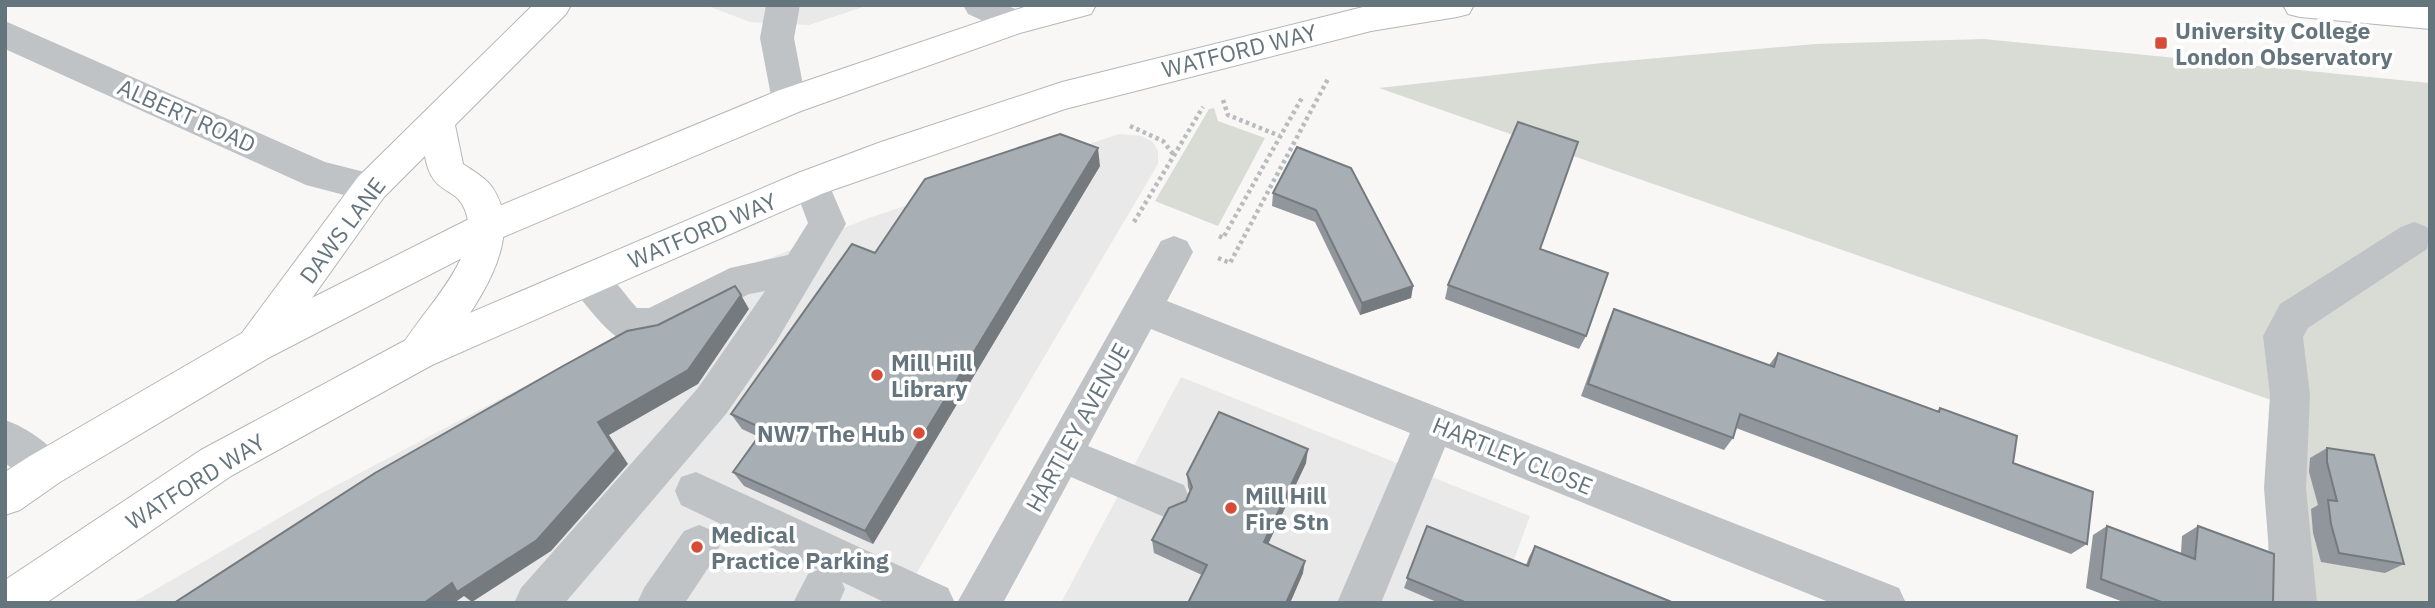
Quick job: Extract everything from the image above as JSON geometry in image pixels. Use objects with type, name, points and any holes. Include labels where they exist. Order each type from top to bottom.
[{"type":"main road","name":"DAWS LANE","points":[[256,345],[371,187],[554,5]]},
{"type":"main road","points":[[5,496],[45,469],[256,345],[488,227],[789,101],[1014,22],[1079,5]]},
{"type":"main road","name":"WATFORD WAY","points":[[8,603],[216,463],[418,353],[811,183],[894,152],[1075,93],[1371,18],[1457,5]]},
{"type":"main road","points":[[2300,5],[2430,17]]},
{"type":"main road","points":[[418,353],[469,284],[488,227],[479,198],[446,171],[437,123]]},
{"type":"street","points":[[783,5],[777,38],[789,101]]},
{"type":"street","points":[[980,5],[1014,22]]},
{"type":"street","name":"ALBERT ROAD","points":[[5,34],[319,175],[371,187]]},
{"type":"street","points":[[536,603],[712,401],[762,330],[827,223],[811,183]]},
{"type":"street","points":[[2295,603],[2286,488],[2290,394],[2283,336],[2294,316],[2414,239]]},
{"type":"street","name":"HARTLEY AVENUE","points":[[979,603],[1174,252]]},
{"type":"street","points":[[588,280],[628,326],[653,324],[743,279],[799,269]]},
{"type":"street","name":"HARTLEY CLOSE","points":[[1142,308],[1884,603]]},
{"type":"street","points":[[1359,603],[1434,424]]},
{"type":"street","points":[[5,438],[45,469]]},
{"type":"street","points":[[1062,454],[1169,499]]},
{"type":"street","points":[[696,491],[933,603]]},
{"type":"street","points":[[659,603],[699,545]]},
{"type":"path","points":[[1230,263],[1329,77]]},
{"type":"path","points":[[1212,233],[1223,238],[1303,96]]},
{"type":"path","points":[[1223,100],[1227,115],[1280,136]]},
{"type":"path","points":[[1155,212],[1143,208],[1204,104]]},
{"type":"path","points":[[1128,125],[1164,141],[1174,155]]},
{"type":"shaded area","points":[[705,5],[869,5],[809,25],[750,22]]},
{"type":"shaded area","points":[[1984,39],[2430,83],[2430,603],[2266,603],[2274,401],[1379,88],[1602,63],[1815,44]]},
{"type":"shaded area","points":[[1214,108],[1218,121],[1265,138],[1218,226],[1155,201],[1209,109]]},
{"type":"shaded area","points":[[1119,134],[1142,136],[1153,142],[1158,151],[1158,164],[899,603],[132,603],[324,492],[756,264],[866,219]]},
{"type":"shaded area","points":[[1181,377],[1530,516],[1498,603],[1061,603]]},
{"type":"building","points":[[1518,122],[1578,142],[1540,249],[1608,273],[1586,336],[1448,285]]},
{"type":"building","points":[[1060,134],[1098,148],[865,531],[733,472],[764,429],[731,414],[852,244],[875,253],[925,179]]},
{"type":"building","points":[[1297,147],[1351,168],[1413,286],[1362,303],[1316,210],[1273,193]]},
{"type":"building","points":[[735,286],[741,295],[688,370],[598,422],[616,451],[537,540],[457,592],[452,583],[424,603],[174,603],[375,473],[563,366],[627,331],[658,325]]},
{"type":"building","points":[[1614,309],[1774,367],[1778,353],[1939,412],[1940,408],[2017,436],[2013,463],[2093,492],[2087,544],[1740,414],[1733,438],[1588,384]]},
{"type":"building","name":"Mill Hill Fire Stn","points":[[1219,412],[1308,449],[1264,542],[1305,561],[1286,603],[1188,603],[1207,565],[1152,540],[1169,508],[1186,501],[1192,487],[1187,474]]},
{"type":"building","points":[[2327,448],[2374,455],[2404,564],[2339,553],[2328,500],[2337,501],[2327,462]]},
{"type":"building","points":[[1427,526],[1528,566],[1535,546],[1674,603],[1467,603],[1407,578]]},
{"type":"building","points":[[2107,526],[2195,559],[2198,526],[2274,554],[2273,603],[2164,603],[2101,579]]},
{"type":"place","name":"University College London Observatory","points":[[2161,43]]},
{"type":"place","name":"Mill Hill Library","points":[[877,375]]},
{"type":"place","name":"NW7 The Hub","points":[[919,433]]},
{"type":"place","name":"Mill Hill Fire Stn","points":[[1231,508]]},
{"type":"place","name":"Medical Practice Parking","points":[[697,547]]}]
